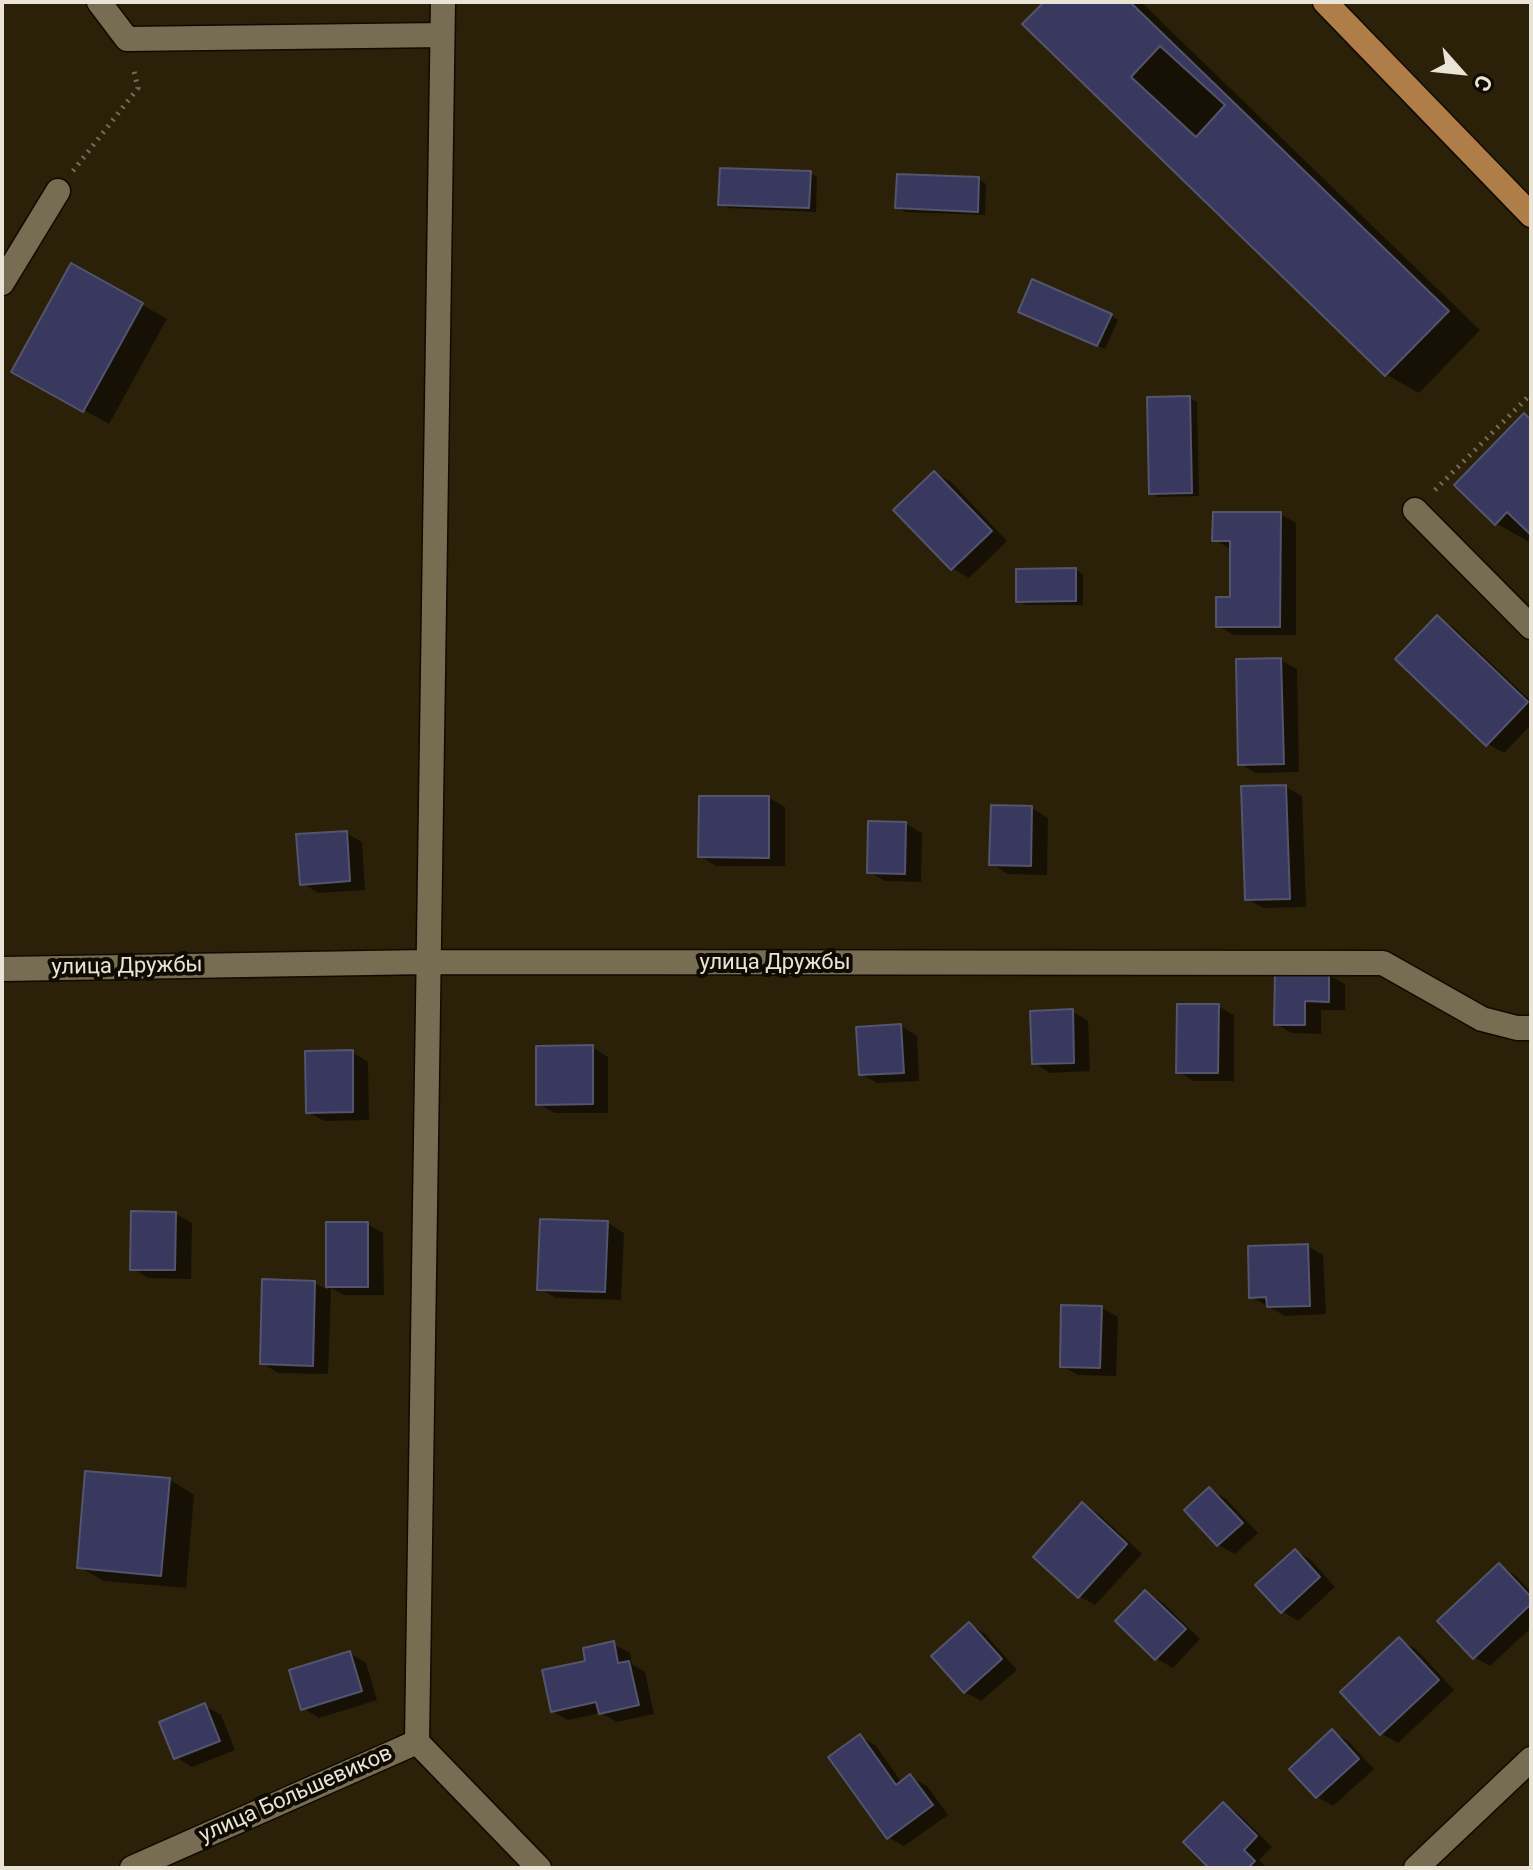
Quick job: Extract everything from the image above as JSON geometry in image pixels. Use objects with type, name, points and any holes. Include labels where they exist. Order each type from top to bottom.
[{"type":"main road","points":[[1325,2],[1531,215]]},
{"type":"street","points":[[99,2],[127,39],[442,35]]},
{"type":"street","points":[[443,2],[417,1742],[539,1868]]},
{"type":"street","points":[[2,283],[58,191]]},
{"type":"street","points":[[1415,510],[1531,627]]},
{"type":"street","name":"улица Дружбы","points":[[2,969],[428,962],[1383,963],[1482,1019],[1517,1028],[1531,1028]]},
{"type":"street","name":"улица Большевиков","points":[[132,1868],[417,1742]]},
{"type":"street","points":[[1416,1868],[1531,1759]]},
{"type":"path","points":[[58,191],[138,88],[127,39]]},
{"type":"path","points":[[1415,510],[1531,394]]},
{"type":"building","points":[[1044,2],[1130,2],[1449,311],[1385,376],[1022,24]]},
{"type":"building","points":[[1160,46],[1225,105],[1196,137],[1131,77]]},
{"type":"building","points":[[720,168],[811,171],[809,208],[718,205]]},
{"type":"building","points":[[897,174],[979,177],[978,212],[895,208]]},
{"type":"building","points":[[71,263],[143,303],[83,412],[11,372]]},
{"type":"building","points":[[1032,279],[1112,314],[1097,346],[1018,312]]},
{"type":"building","points":[[1190,396],[1192,493],[1149,494],[1147,397]]},
{"type":"building","points":[[1524,413],[1531,420],[1531,535],[1507,512],[1495,525],[1454,485]]},
{"type":"building","points":[[934,471],[992,531],[951,570],[893,510]]},
{"type":"building","points":[[1213,512],[1281,512],[1280,627],[1216,627],[1216,597],[1230,597],[1230,541],[1212,541]]},
{"type":"building","points":[[1076,568],[1076,601],[1016,602],[1016,569]]},
{"type":"building","points":[[1437,615],[1528,702],[1486,746],[1395,659]]},
{"type":"building","points":[[1281,658],[1284,764],[1238,765],[1236,659]]},
{"type":"building","points":[[1286,785],[1290,899],[1245,900],[1241,786]]},
{"type":"building","points":[[699,796],[769,796],[769,858],[698,857]]},
{"type":"building","points":[[991,805],[1032,806],[1031,866],[989,865]]},
{"type":"building","points":[[868,821],[906,822],[905,874],[867,873]]},
{"type":"building","points":[[347,831],[350,881],[300,885],[296,834]]},
{"type":"building","points":[[1275,973],[1329,973],[1329,1002],[1305,1001],[1305,1025],[1274,1025]]},
{"type":"building","points":[[1177,1004],[1219,1004],[1218,1073],[1176,1073]]},
{"type":"building","points":[[1073,1009],[1074,1063],[1032,1064],[1030,1011]]},
{"type":"building","points":[[901,1024],[904,1073],[859,1075],[856,1027]]},
{"type":"building","points":[[593,1045],[593,1104],[536,1105],[536,1046]]},
{"type":"building","points":[[353,1050],[353,1112],[306,1113],[305,1051]]},
{"type":"building","points":[[131,1211],[176,1212],[175,1270],[130,1270]]},
{"type":"building","points":[[540,1219],[608,1221],[605,1292],[537,1290]]},
{"type":"building","points":[[326,1222],[368,1222],[368,1287],[326,1287]]},
{"type":"building","points":[[1308,1244],[1310,1306],[1267,1307],[1266,1297],[1249,1298],[1248,1246]]},
{"type":"building","points":[[262,1279],[315,1281],[313,1366],[260,1364]]},
{"type":"building","points":[[1061,1305],[1102,1306],[1100,1368],[1060,1367]]},
{"type":"building","points":[[85,1471],[170,1478],[161,1576],[77,1568]]},
{"type":"building","points":[[1209,1487],[1243,1523],[1217,1546],[1184,1510]]},
{"type":"building","points":[[1082,1502],[1127,1544],[1078,1598],[1033,1557]]},
{"type":"building","points":[[1295,1549],[1320,1577],[1281,1613],[1255,1585]]},
{"type":"building","points":[[1499,1563],[1531,1597],[1531,1604],[1473,1659],[1437,1621]]},
{"type":"building","points":[[1145,1590],[1186,1629],[1155,1660],[1115,1621]]},
{"type":"building","points":[[969,1622],[1002,1659],[964,1693],[931,1656]]},
{"type":"building","points":[[1399,1637],[1439,1680],[1380,1735],[1340,1692]]},
{"type":"building","points":[[614,1641],[618,1663],[629,1661],[639,1705],[599,1714],[596,1702],[551,1712],[542,1670],[585,1661],[583,1648]]},
{"type":"building","points":[[350,1651],[362,1691],[301,1710],[289,1670]]},
{"type":"building","points":[[205,1703],[220,1741],[174,1759],[159,1722]]},
{"type":"building","points":[[1332,1729],[1359,1759],[1316,1798],[1289,1769]]},
{"type":"building","points":[[860,1734],[896,1785],[910,1774],[933,1805],[887,1839],[828,1757]]},
{"type":"building","points":[[1223,1802],[1257,1836],[1244,1850],[1255,1861],[1248,1868],[1209,1868],[1183,1842]]}]
